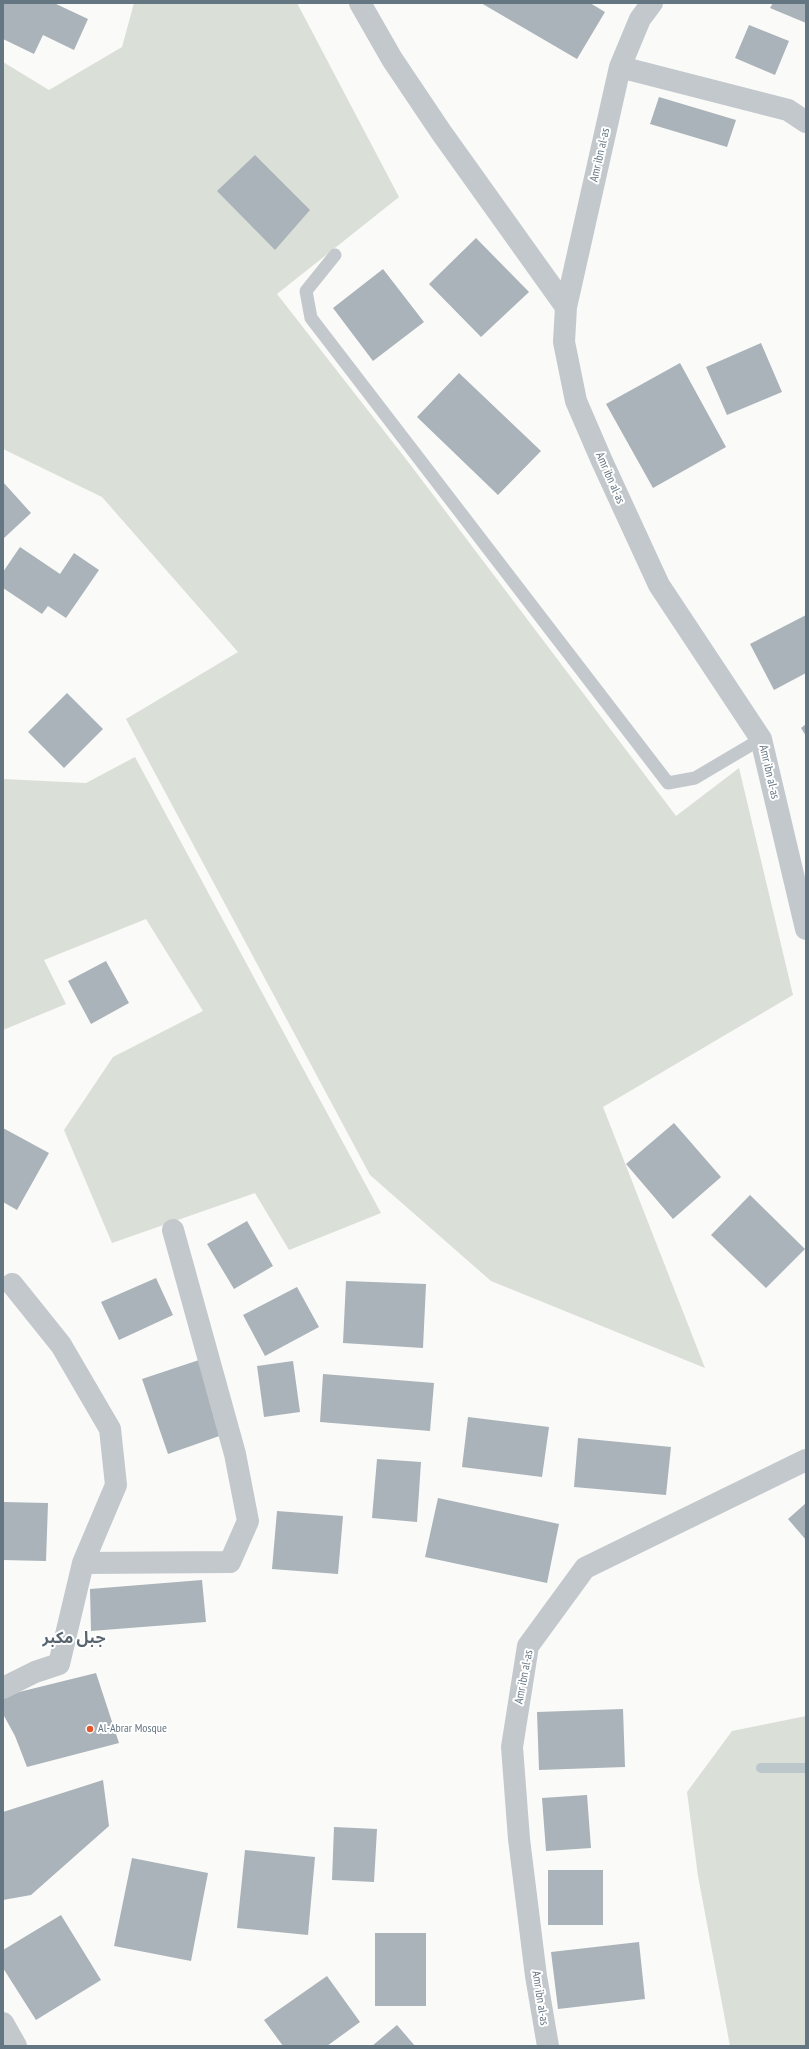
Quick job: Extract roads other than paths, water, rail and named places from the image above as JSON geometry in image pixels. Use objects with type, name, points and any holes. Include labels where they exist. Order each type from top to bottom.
[{"type":"street","points":[[360,3],[392,59],[441,132],[566,307]]},
{"type":"street","name":"Amr ibn al-as","points":[[652,3],[640,18],[620,67],[566,307],[564,342],[576,400],[601,459],[659,585],[761,739],[806,929]]},
{"type":"street","points":[[620,67],[788,110],[806,122]]},
{"type":"street","points":[[83,1563],[230,1562],[248,1520],[235,1454],[172,1230]]},
{"type":"street","points":[[3,1688],[35,1672],[59,1664],[83,1563],[116,1485],[110,1429],[61,1345],[12,1284]]},
{"type":"street","name":"Amr ibn al-as","points":[[548,2046],[536,1976],[522,1862],[512,1747],[528,1646],[585,1568],[806,1460]]},
{"type":"street","points":[[3,2023],[16,2046]]},
{"type":"lane","points":[[335,255],[306,291],[311,318],[668,782],[695,778],[761,739]]},
{"type":"waterway","points":[[761,1768],[806,1768]]},
{"type":"place","name":"Al-Abrar Mosque","points":[[90,1729]]},
{"type":"district","name":"جبل مكبر","points":[[74,1638]]}]
